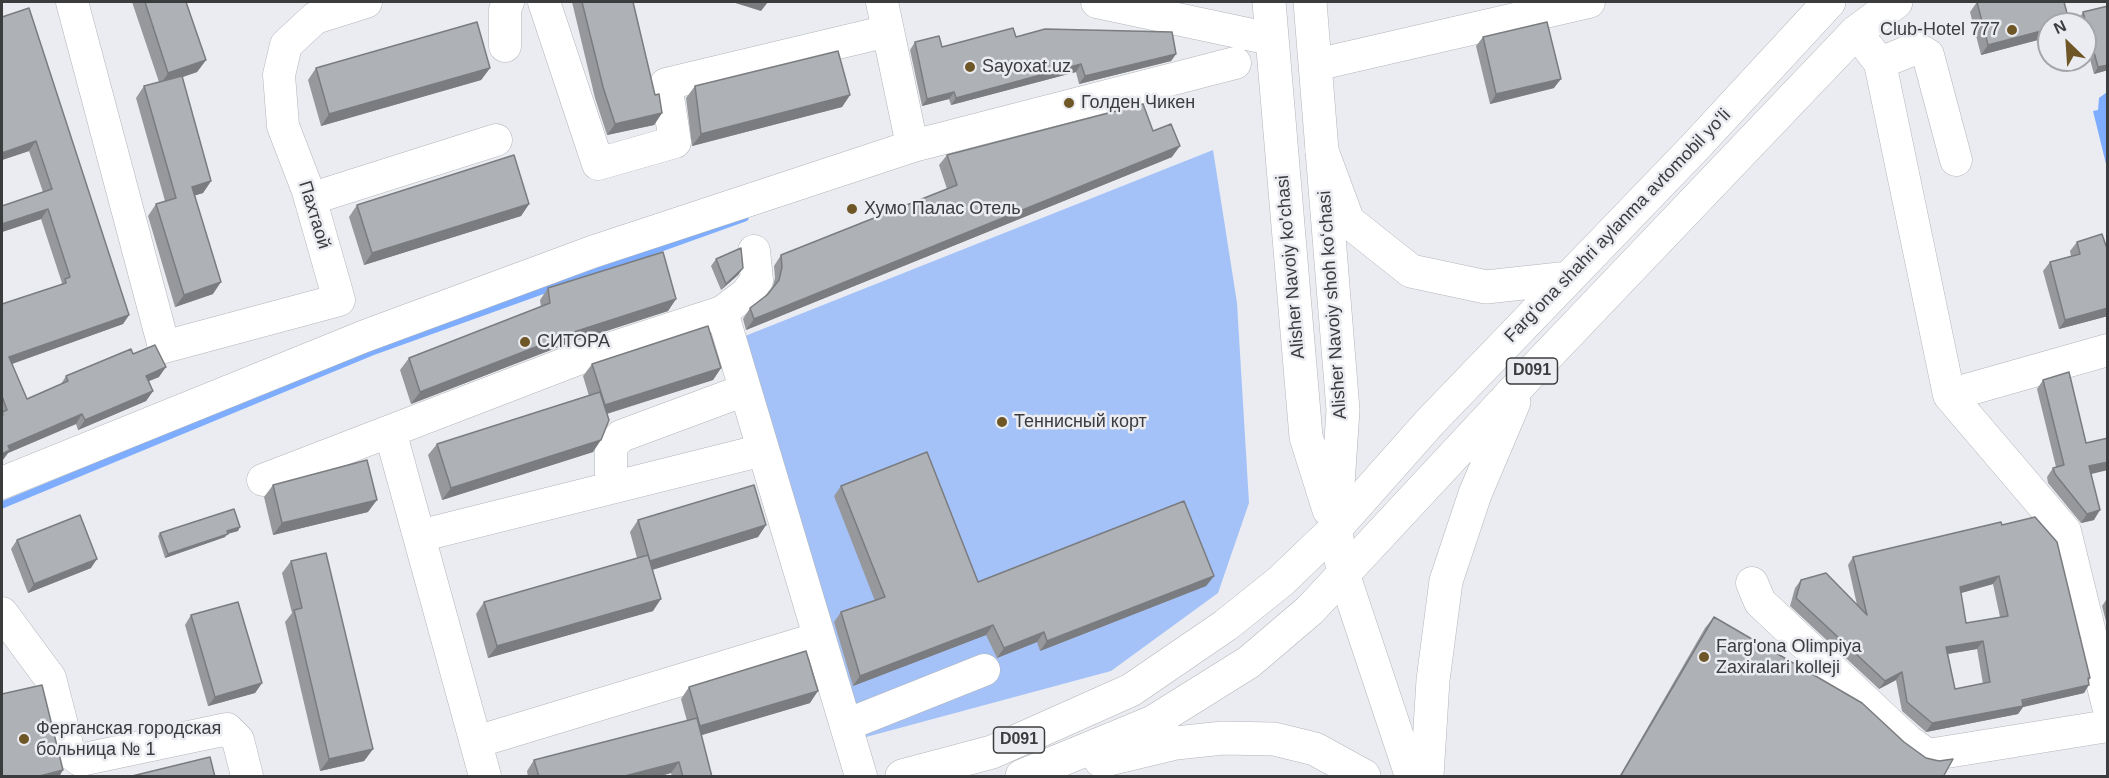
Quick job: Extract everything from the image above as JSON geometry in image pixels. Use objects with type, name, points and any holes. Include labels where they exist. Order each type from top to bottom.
[{"type":"main road","name":"Alisher Navoiy ko'chasi","points":[[1269,2],[1305,437],[1335,529]]},
{"type":"main road","name":"Alisher Navoiy shoh koʻchasi","points":[[1311,2],[1343,410],[1335,529],[1344,575]]},
{"type":"main road","name":"Fargʻona shahri aylanma avtomobil yoʻli","points":[[902,777],[992,752],[1131,690],[1226,625],[1281,581],[1335,529],[1430,422],[1829,2]]},
{"type":"main road","name":"Fargʻona shahri aylanma avtomobil yoʻli","points":[[1022,777],[1153,722],[1249,662],[1310,610],[1525,379],[1857,32],[1896,2]]},
{"type":"main road","points":[[1322,151],[1348,220],[1411,271],[1486,287],[1569,278]]},
{"type":"main road","points":[[1427,777],[1433,680],[1446,581],[1475,494],[1525,379]]},
{"type":"main road","points":[[1035,777],[1176,743],[1222,738],[1274,739],[1316,749],[1364,777]]},
{"type":"street","name":"Пахтаой","points":[[72,2],[164,346],[339,300],[310,199],[283,126],[279,75],[286,45],[311,10],[366,2]]},
{"type":"street","points":[[505,46],[508,2]]},
{"type":"street","points":[[2,476],[362,328],[546,260],[910,135],[885,16],[666,84],[675,142],[598,165],[544,2]]},
{"type":"street","points":[[1097,2],[1271,39]]},
{"type":"street","points":[[1315,65],[1589,2]]},
{"type":"street","points":[[1857,32],[1880,63],[1949,395],[2065,531],[2108,706]]},
{"type":"street","points":[[1880,63],[1917,48],[1928,55],[1956,159]]},
{"type":"street","points":[[2,483],[365,336],[592,252],[913,146],[1235,63]]},
{"type":"street","points":[[310,199],[496,140]]},
{"type":"street","points":[[263,480],[575,360],[722,312],[746,294],[757,280],[754,251]]},
{"type":"street","points":[[722,312],[861,777]]},
{"type":"street","points":[[1949,395],[2108,350]]},
{"type":"street","points":[[611,488],[611,447],[621,436],[745,390]]},
{"type":"street","points":[[390,431],[485,777]]},
{"type":"street","points":[[419,536],[763,450]]},
{"type":"street","name":"Alisher Navoiy shoh koʻchasi","points":[[1344,575],[1411,777]]},
{"type":"street","points":[[1752,583],[1760,602],[1908,741],[1928,755],[2108,726]]},
{"type":"street","points":[[2,613],[50,678],[69,752],[80,760],[227,729],[238,740],[247,777]]},
{"type":"street","points":[[476,742],[819,638]]},
{"type":"street","points":[[846,725],[984,670]]},
{"type":"shaded area","points":[[2107,92],[2107,168],[2093,111],[2098,110],[2099,98]]},
{"type":"shaded area","name":"Теннисный корт","points":[[1213,150],[1237,303],[1249,503],[1218,593],[1111,671],[855,740],[735,340]]},
{"type":"building","points":[[145,2],[186,2],[206,60],[168,73]]},
{"type":"building","points":[[582,2],[633,2],[655,95],[659,94],[662,113],[615,124],[603,87]]},
{"type":"building","name":"Club-Hotel 777","points":[[1977,2],[2064,2],[2067,12],[2037,12],[2037,32],[1988,45]]},
{"type":"building","points":[[2108,6],[2108,65],[2098,67],[2097,63],[2097,12],[2083,12]]},
{"type":"building","points":[[29,8],[129,315],[9,357],[27,399],[68,381],[66,376],[131,349],[133,354],[155,345],[166,367],[146,376],[153,391],[85,420],[82,414],[8,446],[10,450],[2,454],[2,412],[7,410],[2,396],[2,304],[66,283],[65,279],[70,277],[48,209],[2,224],[2,206],[52,189],[36,141],[2,153],[2,17]]},
{"type":"building","points":[[477,22],[490,68],[329,114],[316,68]]},
{"type":"building","points":[[1547,22],[1561,79],[1496,94],[1483,37]]},
{"type":"building","points":[[1013,28],[1016,37],[1045,29],[1172,32],[1176,54],[1085,76],[1081,64],[956,98],[954,92],[927,99],[915,42],[939,36],[942,47]]},
{"type":"building","points":[[838,51],[850,95],[701,134],[695,86]]},
{"type":"building","points":[[182,76],[211,181],[192,187],[221,282],[184,295],[156,204],[176,198],[144,86]]},
{"type":"building","points":[[1143,104],[1153,131],[1171,124],[1180,146],[754,319],[750,308],[767,295],[779,280],[782,267],[781,255],[957,185],[947,155]]},
{"type":"building","points":[[514,155],[529,204],[372,253],[357,205]]},
{"type":"building","points":[[2102,234],[2108,246],[2108,308],[2065,320],[2050,262],[2080,254],[2077,242]]},
{"type":"building","points":[[741,248],[743,268],[726,284],[716,259]]},
{"type":"building","name":"СИТОРА","points":[[663,252],[676,299],[577,331],[420,392],[409,358],[550,303],[548,288]]},
{"type":"building","points":[[708,326],[721,368],[605,405],[592,364]]},
{"type":"building","points":[[2069,372],[2086,443],[2108,438],[2108,462],[2089,466],[2100,510],[2087,514],[2055,474],[2053,468],[2064,465],[2043,380]]},
{"type":"building","points":[[600,392],[609,420],[601,440],[451,488],[437,444]]},
{"type":"building","points":[[927,452],[978,582],[1184,501],[1214,576],[1047,641],[1044,632],[1004,648],[993,625],[860,676],[841,612],[885,597],[841,486]]},
{"type":"building","points":[[367,460],[377,500],[282,523],[273,485]]},
{"type":"building","points":[[754,485],[766,525],[650,561],[638,520]]},
{"type":"building","points":[[234,509],[240,527],[227,531],[228,534],[168,554],[160,533]]},
{"type":"building","points":[[80,515],[97,559],[34,584],[17,540]]},
{"type":"building","points":[[2035,517],[2057,542],[2090,678],[2088,678],[2089,685],[2022,700],[2023,706],[1932,723],[1907,702],[1902,672],[1885,681],[1796,598],[1801,580],[1826,573],[1867,615],[1853,557],[2001,522],[2002,525]],"holes":[[[1999,576],[2008,616],[1966,623],[1960,587]],[[1983,641],[1990,682],[1955,689],[1946,647]]]},
{"type":"building","points":[[326,553],[373,749],[329,759],[294,610],[302,608],[291,561]]},
{"type":"building","points":[[648,555],[661,599],[497,646],[484,602]]},
{"type":"building","points":[[238,602],[262,683],[215,697],[191,615]]},
{"type":"building","points":[[1714,617],[1862,703],[1904,742],[1926,758],[1939,761],[1953,759],[1943,777],[1620,777]]},
{"type":"building","points":[[806,651],[818,691],[700,726],[689,687]]},
{"type":"building","name":"Ферганская городская больница № 1","points":[[42,685],[63,770],[36,777],[2,777],[2,694]]},
{"type":"building","points":[[697,718],[712,777],[683,777],[679,762],[621,777],[539,777],[534,760]]},
{"type":"building","points":[[210,757],[215,777],[128,777]]},
{"type":"waterway","points":[[2,505],[372,352],[745,218]]},
{"type":"place","name":"Club-Hotel 777","points":[[2012,30]]},
{"type":"place","name":"Sayoxat.uz","points":[[970,67]]},
{"type":"place","name":"Голден Чикен","points":[[1069,103]]},
{"type":"place","name":"Хумо Палас Отель","points":[[852,209]]},
{"type":"place","name":"СИТОРА","points":[[525,342]]},
{"type":"place","name":"Теннисный корт","points":[[1002,422]]},
{"type":"place","name":"Farg'ona Olimpiya Zaxiralari kolleji","points":[[1704,657]]},
{"type":"place","name":"Ферганская городская больница № 1","points":[[24,739]]}]
